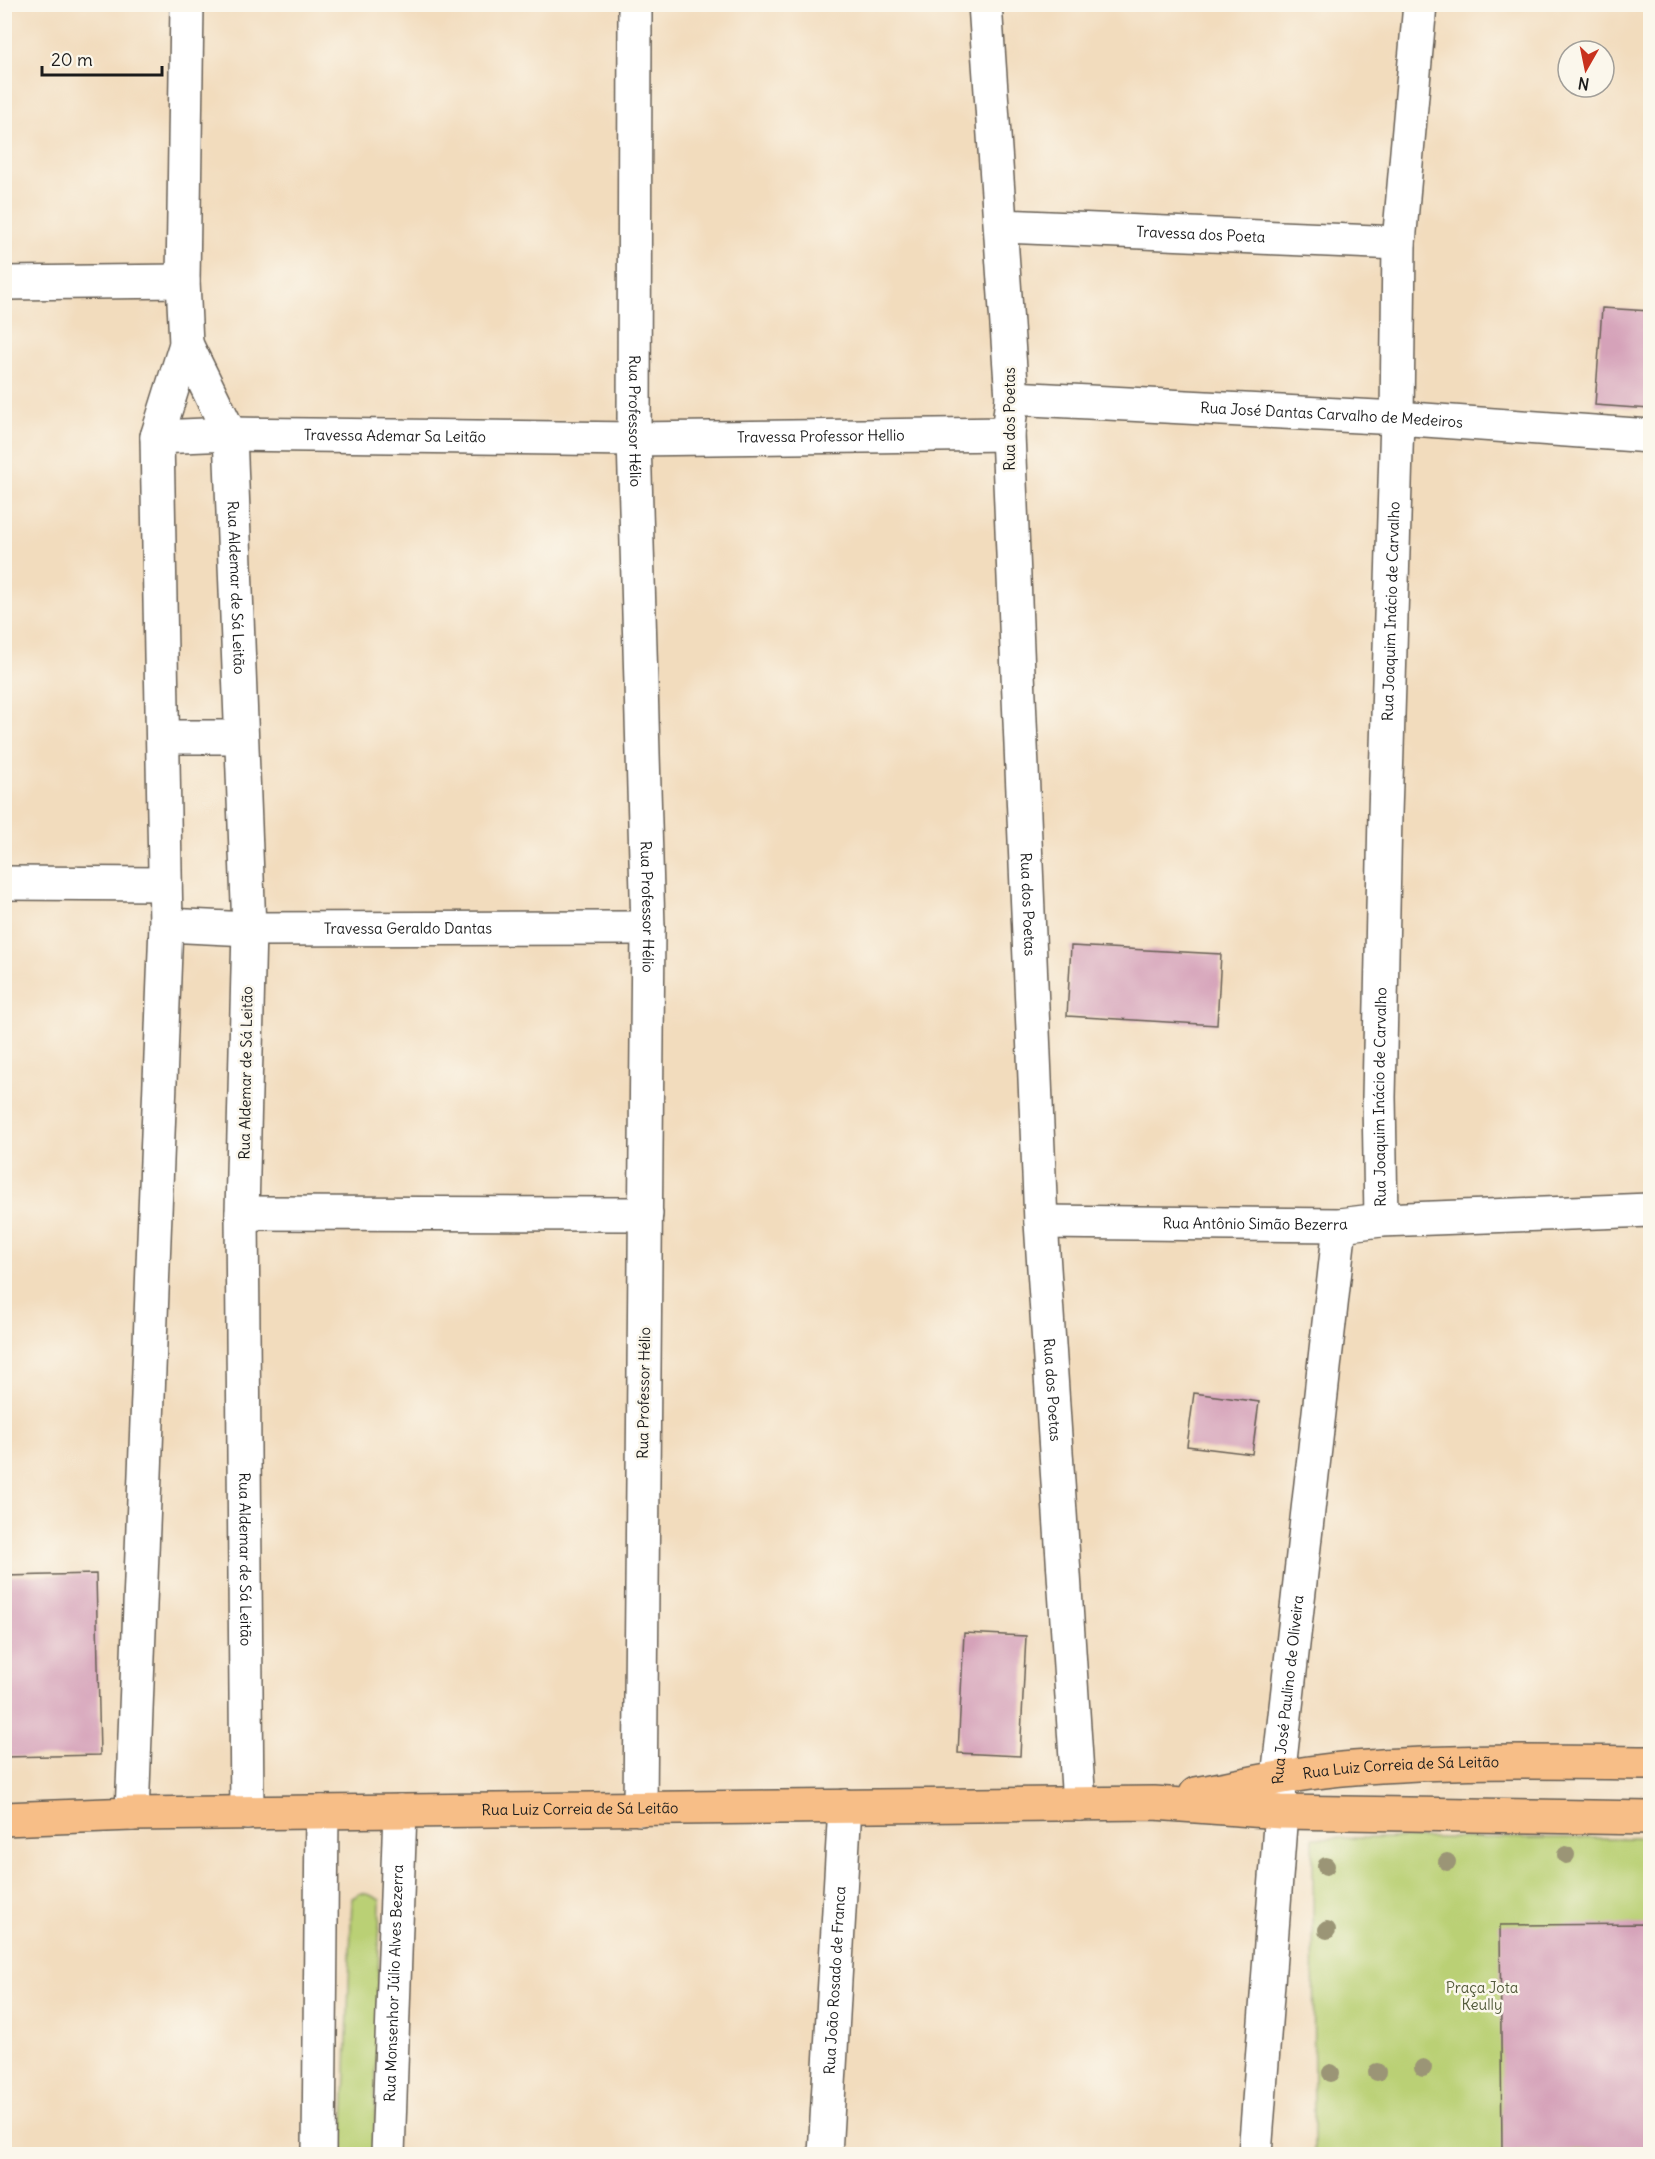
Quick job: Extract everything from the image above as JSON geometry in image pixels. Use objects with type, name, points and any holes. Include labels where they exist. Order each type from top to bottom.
[{"type":"main road","name":"Rua Luiz Correia de Sá Leitão","points":[[1154,1803],[1278,1778],[1352,1768],[1460,1762],[1650,1763]]},
{"type":"main road","name":"Rua Luiz Correia de Sá Leitão","points":[[4,1819],[132,1814],[1154,1803],[1281,1812],[1650,1818]]},
{"type":"street","name":"Rua Aldemar de Sá Leitão","points":[[132,1814],[166,925],[158,437],[186,344],[183,281],[187,4]]},
{"type":"street","name":"Rua Professor Hélio","points":[[635,4],[634,439],[648,928],[640,1809]]},
{"type":"street","name":"Rua dos Poetas","points":[[985,4],[1012,398],[1008,434],[1041,1222],[1079,1804]]},
{"type":"street","name":"Rua Joaquim Inácio de Carvalho","points":[[1381,1220],[1380,1050],[1397,418],[1399,243],[1420,4]]},
{"type":"street","name":"Travessa dos Poeta","points":[[1001,226],[1399,243]]},
{"type":"street","points":[[4,284],[183,281]]},
{"type":"street","name":"Rua Aldemar de Sá Leitão","points":[[186,344],[230,434],[249,928],[242,1213],[247,1813]]},
{"type":"street","name":"Rua José Dantas Carvalho de Medeiros","points":[[1012,398],[1397,418],[1650,436]]},
{"type":"street","name":"Travessa Ademar Sa Leitão","points":[[158,437],[230,434],[634,439]]},
{"type":"street","name":"Travessa Professor Hellio","points":[[634,439],[1008,434]]},
{"type":"street","points":[[164,737],[241,737]]},
{"type":"street","points":[[4,883],[165,884]]},
{"type":"street","name":"Travessa Geraldo Dantas","points":[[166,925],[249,928],[648,928]]},
{"type":"street","name":"Rua Antônio Simão Bezerra","points":[[1041,1222],[1340,1225],[1381,1220],[1650,1210]]},
{"type":"street","points":[[242,1213],[646,1214]]},
{"type":"street","name":"Rua José Paulino de Oliveira","points":[[1255,2154],[1281,1812],[1278,1778],[1340,1225]]},
{"type":"street","name":"Rua João Rosado de Franca","points":[[825,2154],[845,1806]]},
{"type":"street","name":"Rua Monsenhor Júlio Alves Bezerra","points":[[388,2154],[400,1811]]},
{"type":"street","points":[[319,2154],[322,1812]]},
{"type":"green space","name":"Praça Jota Keully","points":[[1313,1838],[1650,1838],[1650,2154],[1314,2154]]},
{"type":"green space","points":[[361,1893],[380,1900],[374,2154],[343,2154],[352,1898]]},
{"type":"building","points":[[1602,308],[1650,311],[1650,409],[1595,405]]},
{"type":"building","points":[[1071,946],[1221,954],[1217,1025],[1067,1016]]},
{"type":"building","points":[[1194,1393],[1259,1402],[1252,1454],[1187,1446]]},
{"type":"building","points":[[96,1574],[100,1755],[4,1757],[4,1576]]},
{"type":"building","points":[[964,1633],[1026,1636],[1020,1756],[958,1753]]},
{"type":"building","points":[[1650,1924],[1650,2150],[1502,2151],[1500,1925]]}]
